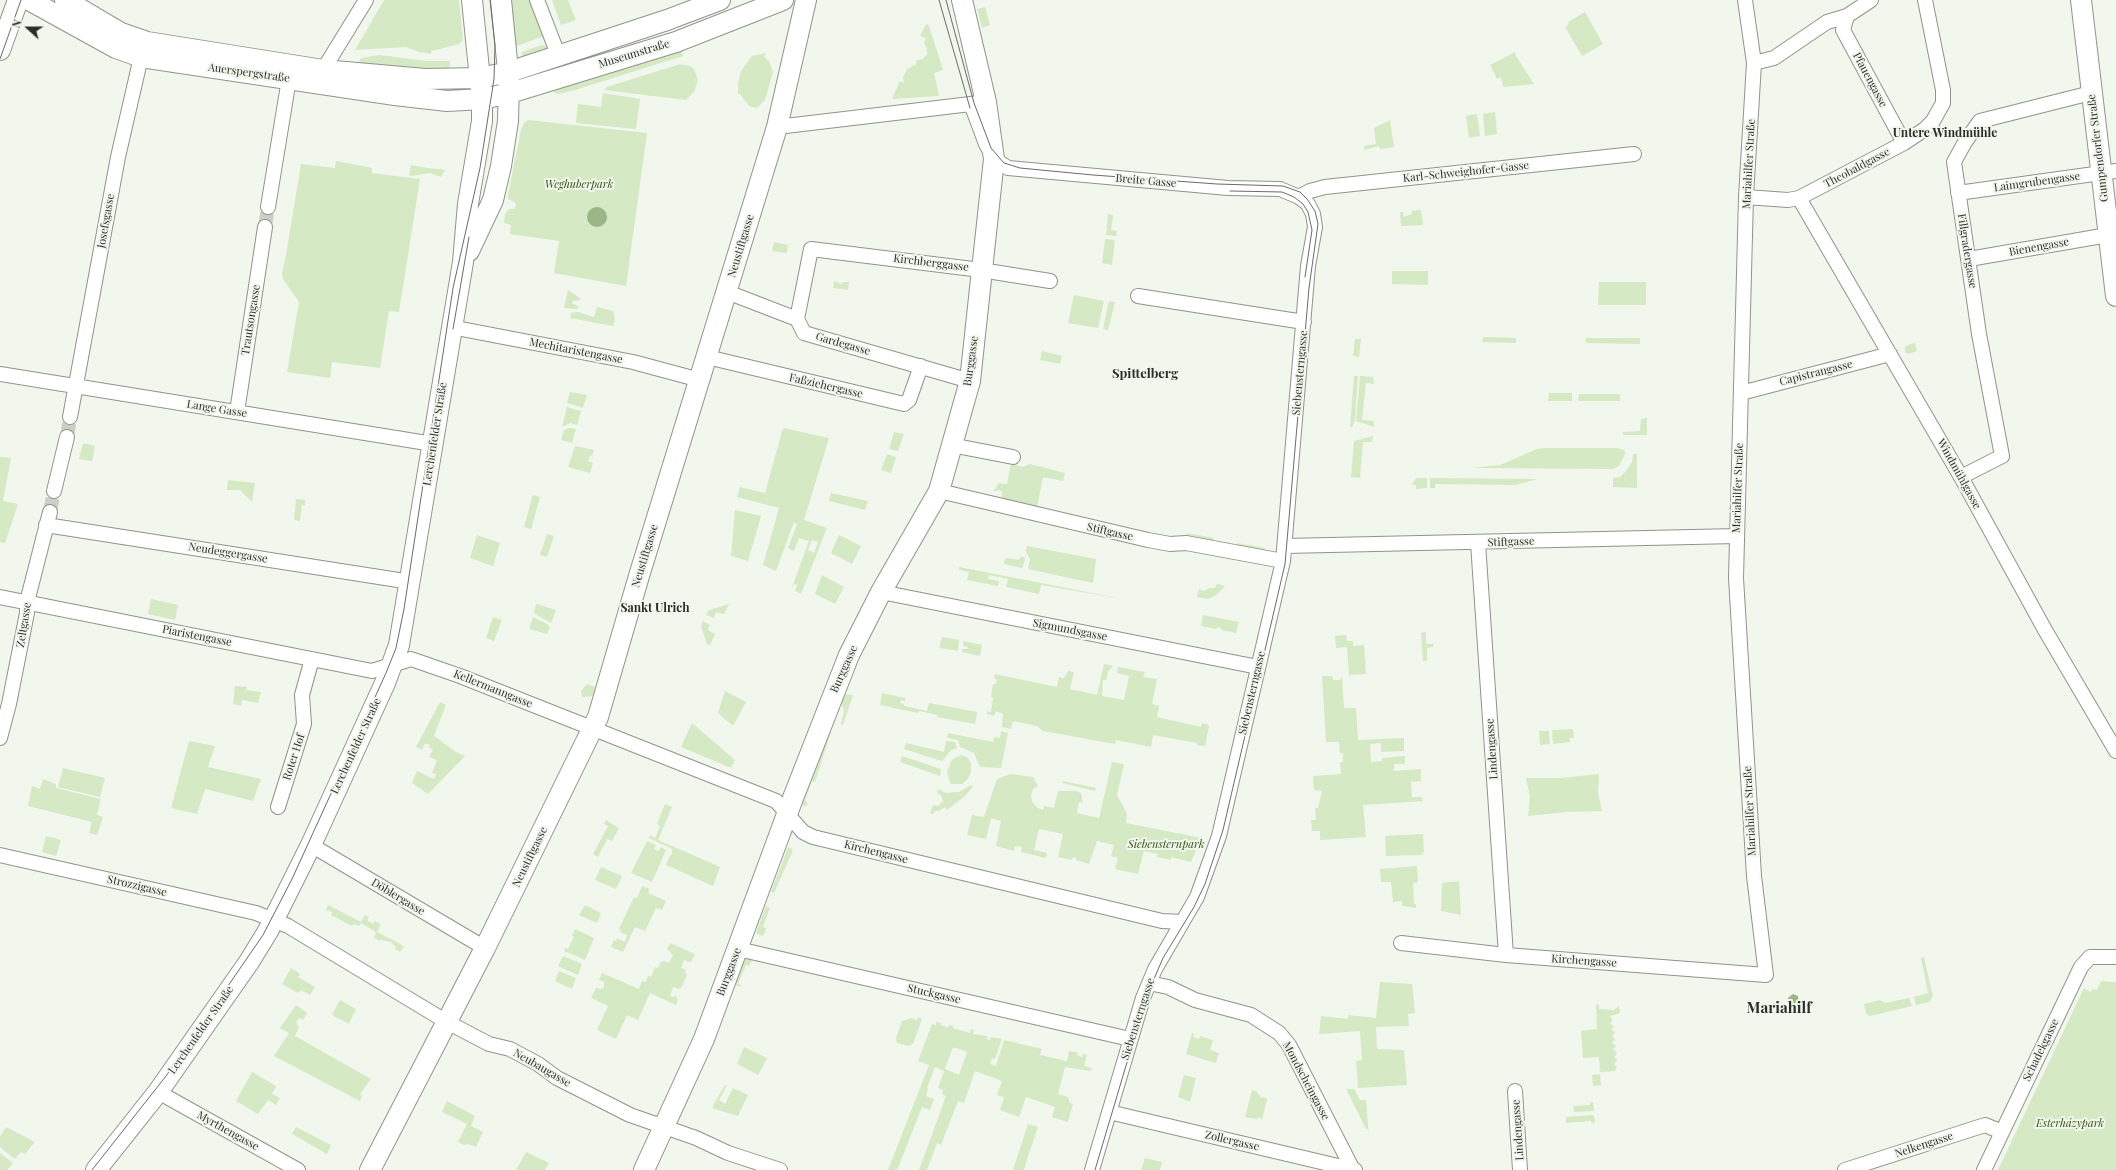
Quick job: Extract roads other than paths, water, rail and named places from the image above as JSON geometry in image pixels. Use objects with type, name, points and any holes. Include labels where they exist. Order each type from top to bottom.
[{"type":"main road","points":[[0,49],[18,0]]},
{"type":"main road","name":"Auerspergstraße","points":[[29,0],[116,48],[141,57],[428,100],[482,99]]},
{"type":"main road","name":"Auerspergstraße","points":[[65,0],[121,33],[147,42],[323,70],[425,79],[480,78],[509,72]]},
{"type":"main road","name":"Lerchenfelder Straße","points":[[96,1170],[158,1092],[249,962],[274,921],[311,845],[393,665],[399,645],[411,582],[451,327],[463,262],[468,204],[481,133],[482,99],[472,0]]},
{"type":"main road","name":"Lerchenfelder Straße","points":[[463,262],[493,200],[506,132],[510,92],[502,0]]},
{"type":"main road","name":"Museumstraße","points":[[509,72],[559,57],[720,0]]},
{"type":"main road","name":"Museumstraße","points":[[482,99],[676,42],[783,0]]},
{"type":"main road","name":"Neustiftgasse","points":[[370,1170],[485,948],[598,717],[639,576],[777,127],[806,0]]},
{"type":"main road","name":"Burggasse","points":[[644,1170],[704,1039],[830,701],[849,655],[881,592],[938,491],[970,382],[994,159],[978,103],[962,0]]},
{"type":"main road","name":"Gumpendorfer Straße","points":[[2080,0],[2091,93],[2108,172],[2108,235],[2115,287]]},
{"type":"street","points":[[323,70],[366,0]]},
{"type":"street","points":[[537,0],[559,57]]},
{"type":"street","name":"Mariahilfer Straße","points":[[1745,0],[1754,63],[1746,197],[1736,578],[1754,876],[1766,975]]},
{"type":"street","points":[[1754,63],[1774,58],[1827,22],[1847,16],[1871,0]]},
{"type":"street","name":"Theobaldgasse","points":[[1746,197],[1788,200],[1799,198],[1904,143],[1929,125],[1943,103],[1943,90],[1925,0]]},
{"type":"street","name":"Pfauengasse","points":[[1847,16],[1843,30],[1904,143]]},
{"type":"street","name":"Josefsgasse","points":[[70,417],[77,387],[118,157],[141,57]]},
{"type":"street","points":[[268,207],[289,79]]},
{"type":"street","name":"Fillgradergasse","points":[[1961,477],[2002,456],[1979,334],[1954,162],[1965,142],[1980,121],[2091,93]]},
{"type":"street","points":[[777,127],[978,103]]},
{"type":"street","name":"Karl-Schweighofer-Gasse","points":[[1299,197],[1310,191],[1325,187],[1634,154]]},
{"type":"street","name":"Breite Gasse","points":[[994,159],[1014,170],[1228,188],[1280,189],[1299,197]]},
{"type":"street","name":"Laimgrubengasse","points":[[1958,193],[2108,172]]},
{"type":"street","name":"Siebensterngasse","points":[[1092,1170],[1130,1039],[1149,983],[1197,897],[1219,836],[1283,561],[1308,266],[1315,227],[1308,204],[1299,197]]},
{"type":"street","name":"Windmühlgasse","points":[[1799,198],[1961,477],[2045,630],[2116,751]]},
{"type":"street","name":"Trautsongasse","points":[[237,412],[265,227]]},
{"type":"street","name":"Bienengasse","points":[[1969,259],[2108,235]]},
{"type":"street","name":"Kirchberggasse","points":[[797,319],[811,249],[981,270],[1050,281]]},
{"type":"street","points":[[727,292],[797,319]]},
{"type":"street","points":[[1138,296],[1304,322]]},
{"type":"street","name":"Gardegasse","points":[[797,319],[804,333],[921,366],[970,382]]},
{"type":"street","name":"Mechitaristengasse","points":[[451,327],[633,362],[700,380]]},
{"type":"street","name":"Capistrangasse","points":[[1741,393],[1890,354]]},
{"type":"street","name":"Faßziehergasse","points":[[707,357],[904,404],[910,400],[921,366]]},
{"type":"street","name":"Lange Gasse","points":[[0,374],[433,444]]},
{"type":"street","points":[[54,491],[67,437]]},
{"type":"street","points":[[952,445],[1013,457]]},
{"type":"street","name":"Stiftgasse","points":[[938,491],[1148,540],[1170,544],[1186,542],[1283,561]]},
{"type":"street","name":"Neudeggergasse","points":[[48,519],[411,582]]},
{"type":"street","name":"Zeltgasse","points":[[0,738],[9,704],[27,613],[27,602],[48,519]]},
{"type":"street","name":"Stiftgasse","points":[[1285,546],[1478,543],[1737,536]]},
{"type":"street","name":"Lindengasse","points":[[1478,543],[1506,955]]},
{"type":"street","name":"Sigmundsgasse","points":[[881,592],[1258,667]]},
{"type":"street","name":"Piaristengasse","points":[[0,597],[372,671],[393,665]]},
{"type":"street","name":"Roter Hof","points":[[278,807],[304,724],[302,695],[312,659]]},
{"type":"street","name":"Kellermanngasse","points":[[393,665],[411,659],[460,676],[593,728]]},
{"type":"street","name":"Kirchengasse","points":[[593,728],[776,800],[787,815],[803,832],[813,837],[1162,921],[1182,922]]},
{"type":"street","name":"Döblergasse","points":[[311,845],[485,948]]},
{"type":"street","name":"Strozzigasse","points":[[0,855],[256,913],[274,921]]},
{"type":"street","name":"Neubaugasse","points":[[274,921],[288,926],[447,1022],[489,1044],[510,1049],[538,1064],[557,1078],[630,1115],[663,1128],[696,1138],[728,1153],[780,1170]]},
{"type":"street","name":"Kirchengasse","points":[[1401,943],[1506,955],[1766,975]]},
{"type":"street","name":"Stuckgasse","points":[[738,949],[1130,1039]]},
{"type":"street","name":"Schadekgasse","points":[[1984,1170],[2081,967],[2090,957],[2116,957]]},
{"type":"street","name":"Mondscheingasse","points":[[1149,983],[1168,987],[1195,1000],[1251,1015],[1274,1028],[1289,1045],[1354,1170]]},
{"type":"street","name":"Lindengasse","points":[[1515,1091],[1520,1170]]},
{"type":"street","name":"Myrthengasse","points":[[158,1092],[298,1170]]},
{"type":"street","name":"Zollergasse","points":[[1109,1112],[1354,1170]]},
{"type":"street","name":"Nelkengasse","points":[[1845,1170],[1985,1125],[2002,1132]]},
{"type":"tunnel","points":[[265,227],[268,207]]},
{"type":"tunnel","points":[[67,437],[70,417]]},
{"type":"tunnel","points":[[50,512],[54,491]]},
{"type":"tram line","points":[[0,59],[21,0]]},
{"type":"tram line","points":[[92,1170],[166,1076],[263,935],[292,879],[396,648],[404,609],[453,288],[480,168],[494,79],[495,45],[490,0]]},
{"type":"tram line","points":[[939,0],[970,108]]},
{"type":"tram line","points":[[946,0],[974,103],[991,148],[1004,163],[1020,168],[1093,175],[1217,184],[1283,186],[1300,192],[1307,199],[1315,211],[1318,224],[1309,288],[1285,564],[1223,830],[1205,884],[1194,907],[1163,958],[1147,995],[1095,1170]]},
{"type":"tram line","points":[[1230,191],[1282,192],[1294,197],[1303,204],[1308,212],[1312,230],[1305,277]]},
{"type":"tram line","points":[[453,329],[469,237]]},
{"type":"district","name":"Untere Windmühle","points":[[1945,133]]},
{"type":"district","name":"Spittelberg","points":[[1145,374]]},
{"type":"district","name":"Sankt Ulrich","points":[[655,608]]},
{"type":"district","name":"Mariahilf","points":[[1779,1008]]},
{"type":"park label","name":"Weghuberpark","points":[[579,185]]},
{"type":"park label","name":"Siebensternpark","points":[[1166,845]]},
{"type":"park label","name":"Esterházypark","points":[[2070,1124]]}]
